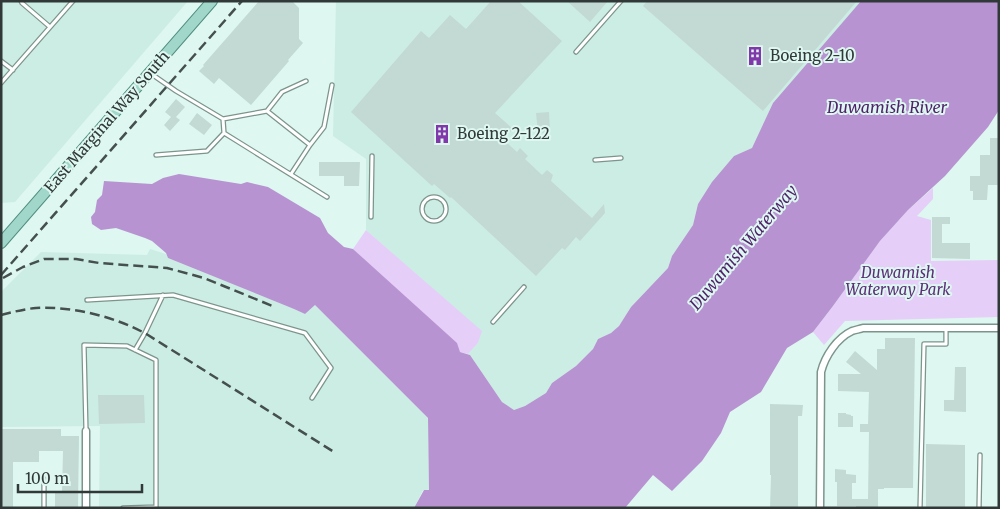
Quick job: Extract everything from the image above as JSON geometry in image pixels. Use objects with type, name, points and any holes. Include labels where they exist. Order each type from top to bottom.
[{"type":"main road","name":"East Marginal Way South","points":[[1,243],[212,1]]},
{"type":"street","points":[[820,508],[821,372],[826,358],[838,342],[851,332],[863,328],[999,328]]},
{"type":"street","points":[[86,430],[86,508]]},
{"type":"lane","points":[[21,1],[50,27]]},
{"type":"lane","points":[[1,83],[72,1]]},
{"type":"lane","points":[[576,52],[621,1]]},
{"type":"lane","points":[[1,60],[13,70]]},
{"type":"lane","points":[[149,73],[223,119],[267,111],[282,92],[306,81]]},
{"type":"lane","points":[[291,174],[324,127],[332,85]]},
{"type":"lane","points":[[267,111],[310,145]]},
{"type":"lane","points":[[156,155],[208,151],[224,133],[223,119]]},
{"type":"lane","points":[[224,133],[326,197]]},
{"type":"lane","points":[[371,217],[372,156]]},
{"type":"lane","points":[[595,160],[621,158]]},
{"type":"lane","points":[[435,198],[442,201],[445,207],[442,218],[431,221],[424,217],[422,209],[424,202],[435,198]]},
{"type":"lane","points":[[493,322],[524,287]]},
{"type":"lane","points":[[135,350],[162,295]]},
{"type":"lane","points":[[87,300],[173,295],[305,333],[331,368],[312,398]]},
{"type":"lane","points":[[920,508],[924,344],[946,344],[946,327]]},
{"type":"lane","points":[[86,430],[84,345],[127,346],[156,360],[156,507],[123,508]]},
{"type":"lane","points":[[979,508],[980,455]]},
{"type":"lane","points":[[44,478],[44,508]]},
{"type":"shaded area","points":[[1,1],[188,1],[15,202],[1,203]]},
{"type":"shaded area","points":[[336,1],[861,1],[773,103],[752,148],[734,156],[698,204],[693,225],[672,256],[668,268],[631,307],[619,326],[611,333],[598,339],[593,349],[576,366],[552,383],[546,393],[525,406],[514,410],[502,402],[468,354],[478,343],[481,331],[366,230],[366,159],[333,136]]},
{"type":"shaded area","points":[[150,249],[166,254],[168,258],[305,314],[315,305],[428,418],[429,490],[423,490],[414,508],[99,508],[100,426],[1,427],[1,292],[41,252],[147,255]]},
{"type":"green space","name":"Duwamish Waterway Park","points":[[933,188],[933,199],[917,216],[931,220],[931,261],[999,260],[999,317],[845,321],[824,345],[813,332],[880,241],[908,210]]},
{"type":"green space","points":[[366,230],[482,331],[478,343],[468,354],[460,352],[353,249]]},
{"type":"water","name":"Duwamish River","points":[[861,1],[999,1],[999,110],[988,127],[945,176],[908,210],[880,241],[813,332],[787,348],[761,392],[730,412],[721,433],[702,461],[672,491],[653,475],[625,508],[414,508],[424,490],[429,490],[428,418],[315,305],[305,314],[168,258],[166,253],[152,241],[145,238],[116,228],[101,230],[92,224],[91,217],[95,212],[97,200],[102,195],[104,181],[152,184],[163,178],[179,174],[241,184],[247,182],[268,187],[320,218],[328,233],[344,247],[353,249],[457,343],[460,352],[470,355],[502,402],[514,410],[525,406],[546,393],[552,383],[576,366],[593,349],[598,339],[611,333],[619,326],[631,307],[668,268],[672,256],[693,225],[698,204],[712,182],[734,156],[752,148],[773,103]]},
{"type":"building","points":[[259,1],[292,1],[299,8],[299,39],[303,43],[251,105],[219,78],[214,84],[199,71]]},
{"type":"building","name":"Boeing 2-122","points":[[491,1],[518,1],[562,41],[495,113],[513,129],[503,139],[517,152],[520,148],[528,156],[525,159],[542,175],[547,170],[553,175],[551,181],[592,218],[604,204],[605,213],[580,241],[576,237],[565,250],[562,248],[536,276],[451,197],[434,184],[432,186],[351,112],[421,31],[429,38],[450,15],[466,29]]},
{"type":"building","points":[[567,1],[608,1],[590,22]]},
{"type":"building","name":"Boeing 2-10","points":[[647,1],[857,1],[763,111],[643,6]]},
{"type":"building","points":[[176,99],[185,107],[176,117],[180,120],[170,131],[164,125],[171,117],[165,112]]},
{"type":"building","points":[[549,112],[550,132],[538,133],[536,113]]},
{"type":"building","points":[[197,113],[212,125],[204,135],[189,124]]},
{"type":"building","points":[[990,138],[999,138],[999,185],[988,185],[987,200],[973,200],[973,191],[970,191],[970,176],[980,176],[980,155],[990,155]]},
{"type":"building","points":[[319,162],[360,162],[359,186],[344,186],[344,176],[319,176]]},
{"type":"building","points":[[932,217],[950,217],[950,224],[942,224],[942,243],[970,243],[970,259],[932,258]]},
{"type":"building","points":[[885,338],[915,338],[913,488],[878,489],[878,508],[837,506],[835,469],[846,470],[846,474],[856,475],[856,483],[852,483],[852,499],[868,499],[869,432],[860,432],[860,424],[868,424],[869,392],[838,391],[838,374],[861,374],[846,362],[855,351],[877,370],[877,349],[885,349]]},
{"type":"building","points":[[955,367],[966,367],[966,412],[944,411],[944,400],[954,400]]},
{"type":"building","points":[[98,395],[144,395],[145,423],[99,424]]},
{"type":"building","points":[[770,404],[803,405],[802,416],[798,416],[798,508],[770,508]]},
{"type":"building","points":[[838,413],[846,413],[853,416],[853,427],[838,427]]},
{"type":"building","points":[[1,429],[61,429],[61,436],[79,436],[78,508],[55,508],[55,491],[62,492],[63,451],[39,451],[39,462],[13,462],[13,508],[1,508]]},
{"type":"building","points":[[926,444],[965,445],[965,508],[926,508]]},
{"type":"railway","points":[[1,275],[242,1]]},
{"type":"railway","points":[[3,278],[23,267],[44,259],[76,259],[99,263],[167,268],[204,278],[275,307]]},
{"type":"railway","points":[[1,315],[27,309],[50,308],[94,314],[122,323],[148,335],[334,452]]},
{"type":"place","name":"Boeing 2-10","points":[[755,56]]},
{"type":"place","name":"Boeing 2-122","points":[[442,134]]},
{"type":"water label","name":"Duwamish Waterway","points":[[743,247]]}]
